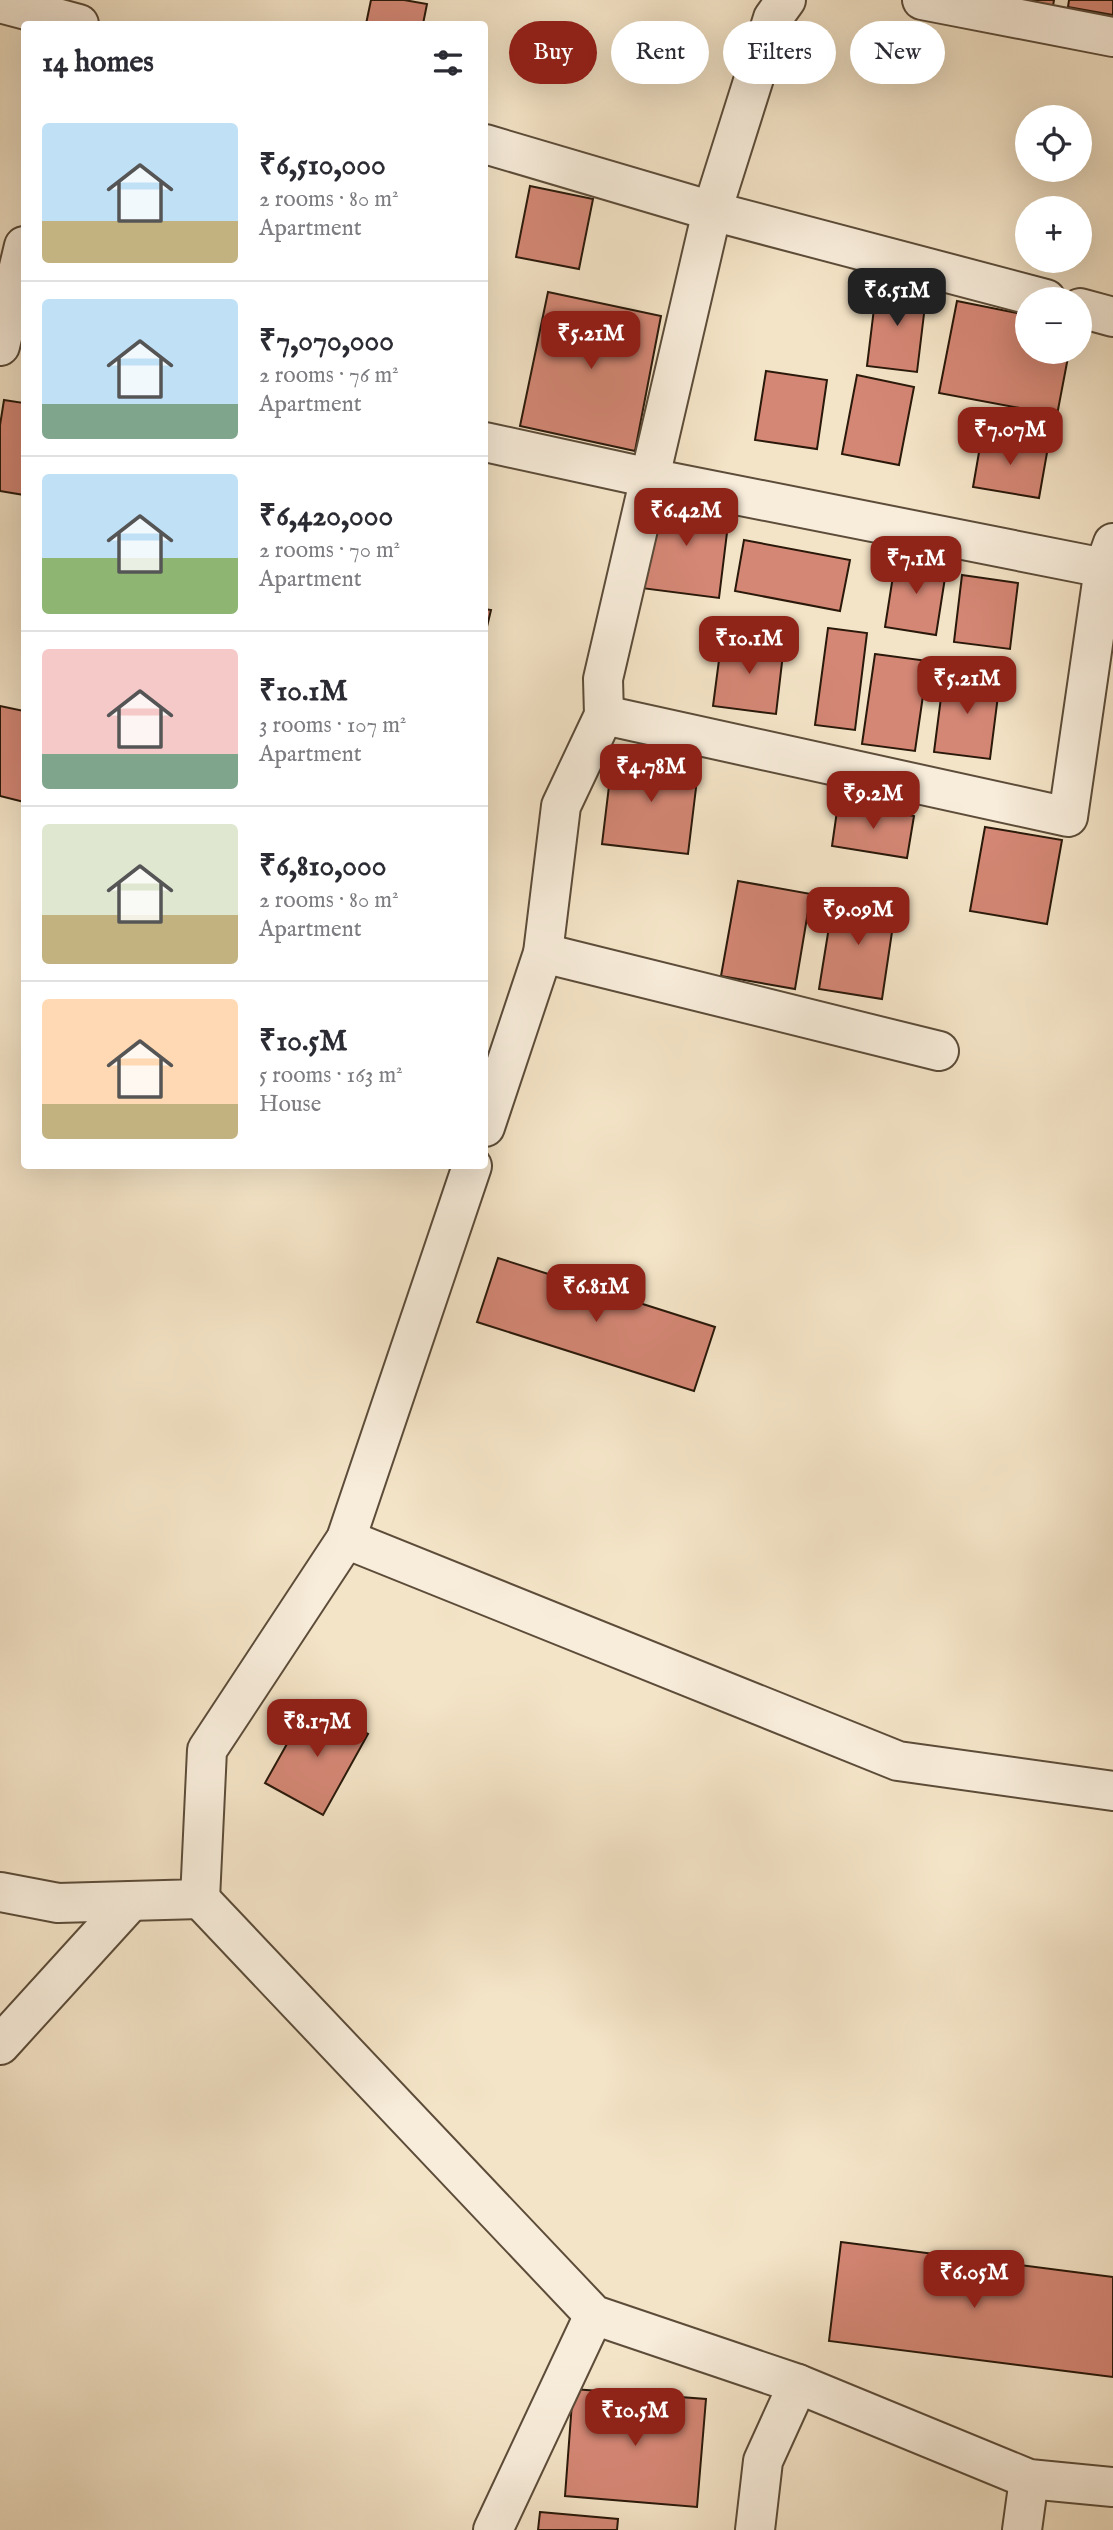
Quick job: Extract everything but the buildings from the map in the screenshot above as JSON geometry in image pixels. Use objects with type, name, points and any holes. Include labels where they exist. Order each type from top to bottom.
[{"type":"street","points":[[80,21],[85,0]]},
{"type":"street","points":[[488,1118],[543,953],[561,806],[604,715],[603,679],[712,211],[773,18],[786,0]]},
{"type":"street","points":[[922,0],[1113,37]]},
{"type":"street","points":[[0,3],[68,21]]},
{"type":"street","points":[[488,145],[712,211],[1015,291]]},
{"type":"street","points":[[9,340],[21,265]]},
{"type":"street","points":[[1092,311],[1113,317]]},
{"type":"street","points":[[488,443],[650,478],[1108,556],[1068,817],[604,715]]},
{"type":"street","points":[[543,953],[939,1051]]},
{"type":"street","points":[[471,1169],[346,1539],[207,1750],[200,1899],[594,2315],[798,2384],[1029,2479],[1113,2487]]},
{"type":"street","points":[[346,1539],[898,1761],[1113,1791]]},
{"type":"street","points":[[0,1892],[58,1903],[200,1899]]},
{"type":"street","points":[[0,2045],[131,1901]]},
{"type":"street","points":[[493,2530],[594,2315]]},
{"type":"street","points":[[755,2530],[763,2461],[798,2384]]},
{"type":"street","points":[[1022,2530],[1029,2479]]}]
